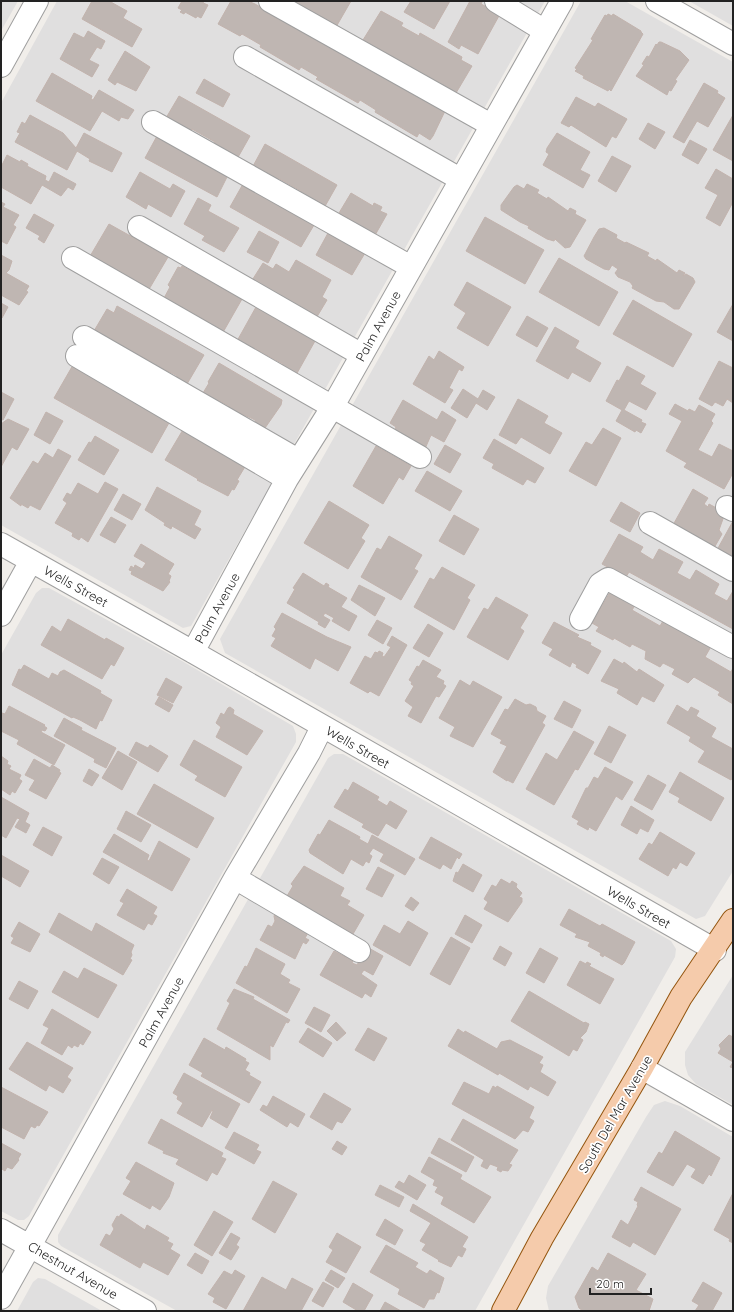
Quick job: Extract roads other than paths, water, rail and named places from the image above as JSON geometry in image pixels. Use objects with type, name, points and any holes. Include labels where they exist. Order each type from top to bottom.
[{"type":"main road","name":"South Del Mar Avenue","points":[[503,1311],[542,1238],[642,1068],[681,997],[715,950],[733,920]]},
{"type":"street","points":[[1,66],[37,1]]},
{"type":"street","points":[[270,1],[491,125]]},
{"type":"street","points":[[496,1],[545,31]]},
{"type":"street","name":"Palm Avenue","points":[[193,652],[287,479],[333,406],[562,1]]},
{"type":"street","points":[[657,1],[733,44]]},
{"type":"street","points":[[245,57],[460,179]]},
{"type":"street","points":[[153,122],[411,268]]},
{"type":"street","points":[[139,227],[362,354]]},
{"type":"street","points":[[73,258],[420,457]]},
{"type":"street","points":[[287,479],[80,346],[298,460]]},
{"type":"street","points":[[650,523],[733,570]]},
{"type":"street","name":"Wells Street","points":[[1,544],[715,950]]},
{"type":"street","points":[[1,615],[31,561]]},
{"type":"street","points":[[581,619],[600,584],[608,579],[733,647]]},
{"type":"street","name":"Palm Avenue","points":[[1,1298],[235,878],[310,753],[322,727]]},
{"type":"street","points":[[235,878],[359,951]]},
{"type":"street","points":[[642,1068],[733,1120]]},
{"type":"street","name":"Chestnut Avenue","points":[[1,1230],[145,1311]]}]
